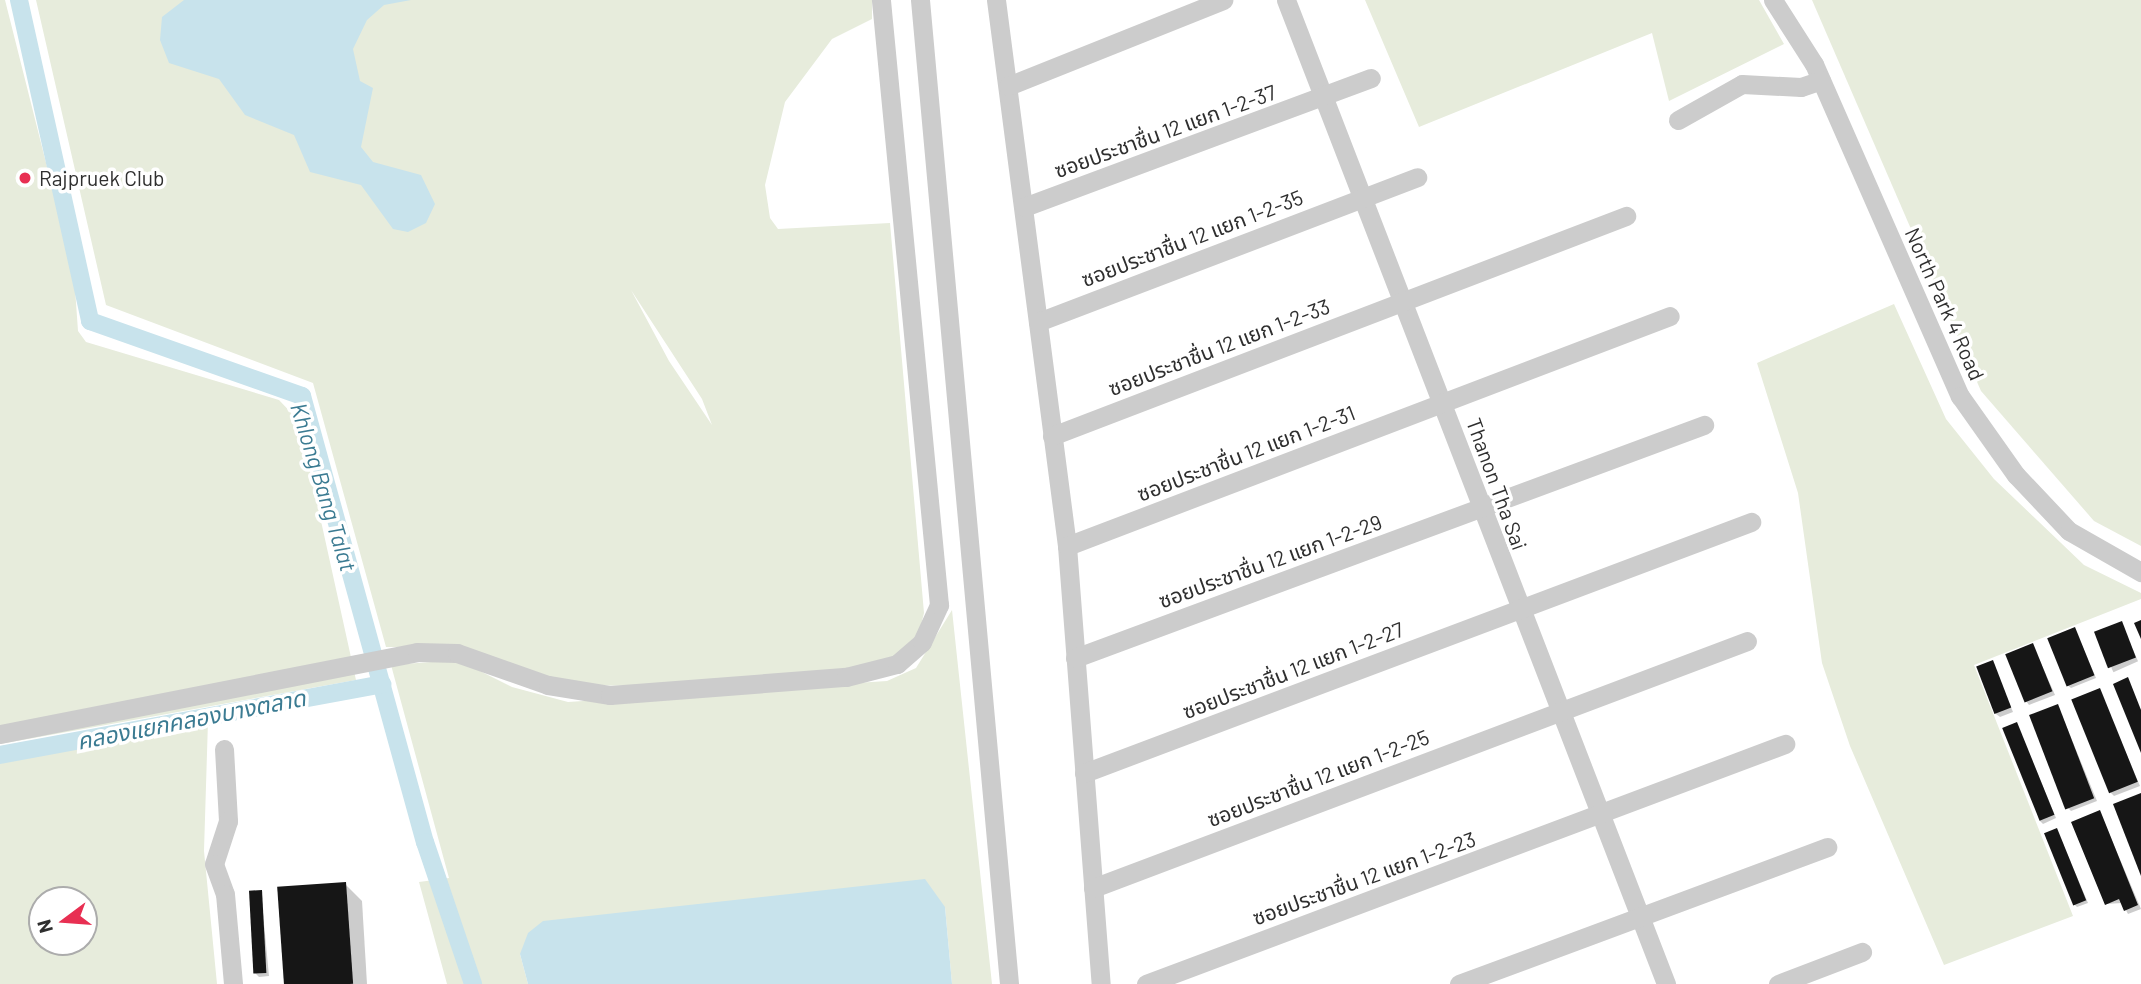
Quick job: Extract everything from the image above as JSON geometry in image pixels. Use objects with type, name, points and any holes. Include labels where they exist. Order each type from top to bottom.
[{"type":"street","points":[[0,734],[389,657],[457,653],[548,685],[610,695],[872,673],[897,664],[922,642],[939,605],[936,541],[881,0]]},
{"type":"street","points":[[920,0],[1009,984]]},
{"type":"street","points":[[996,0],[1067,546],[1101,984]]},
{"type":"street","points":[[1008,86],[1223,0]]},
{"type":"street","name":"Thanon Tha Sai","points":[[1286,0],[1442,402],[1518,609],[1666,984]]},
{"type":"street","name":"North Park 4 Road","points":[[1773,0],[1821,80],[1960,396],[2017,475],[2069,531],[2141,572]]},
{"type":"street","name":"ซอยประชาชื่น 12 แยก 1-2-37","points":[[1024,207],[1371,78]]},
{"type":"street","points":[[1678,120],[1742,85],[1801,87],[1821,80]]},
{"type":"street","name":"ซอยประชาชื่น 12 แยก 1-2-35","points":[[1038,322],[1417,177]]},
{"type":"street","name":"ซอยประชาชื่น 12 แยก 1-2-33","points":[[1052,436],[1626,216]]},
{"type":"street","name":"ซอยประชาชื่น 12 แยก 1-2-31","points":[[1067,546],[1670,316]]},
{"type":"street","name":"ซอยประชาชื่น 12 แยก 1-2-29","points":[[1075,658],[1704,425]]},
{"type":"street","name":"ซอยประชาชื่น 12 แยก 1-2-27","points":[[1084,773],[1751,522]]},
{"type":"street","name":"ซอยประชาชื่น 12 แยก 1-2-25","points":[[1093,888],[1747,641]]},
{"type":"street","name":"ซอยประชาชื่น 12 แยก 1-2-23","points":[[1146,984],[1785,744]]},
{"type":"street","points":[[224,749],[228,821],[215,864],[225,894],[233,984]]},
{"type":"street","points":[[1459,984],[1827,847]]},
{"type":"street","points":[[1778,984],[1862,952]]},
{"type":"green space","points":[[0,0],[5,0],[74,274],[78,331],[86,342],[279,400],[299,421],[356,680],[0,744]]},
{"type":"green space","points":[[36,0],[872,0],[872,19],[832,39],[785,102],[765,185],[770,218],[778,229],[890,223],[924,613],[919,633],[894,658],[867,667],[643,686],[569,685],[433,647],[386,647],[313,383],[106,305]],"holes":[[[631,290],[702,399],[712,425],[669,361]]]},
{"type":"green space","points":[[1365,0],[1759,0],[1784,44],[1669,101],[1652,33],[1419,127]]},
{"type":"green space","points":[[1812,0],[2141,0],[2141,546],[2094,521],[1981,391]]},
{"type":"green space","points":[[1894,304],[1946,419],[1994,479],[2084,565],[2141,593],[2141,599],[1974,665],[2073,916],[1944,965],[1850,746],[1822,663],[1798,493],[1757,363]]},
{"type":"green space","points":[[952,610],[992,984],[952,984],[945,907],[520,954],[528,984],[447,984],[419,882],[449,878],[391,665],[458,660],[512,687],[568,702],[887,681],[916,668]]},
{"type":"green space","points":[[208,721],[204,851],[217,984],[0,984],[0,760]]},
{"type":"water","points":[[184,0],[411,0],[384,5],[367,20],[353,49],[360,81],[373,88],[361,147],[373,162],[421,175],[435,204],[426,223],[408,232],[393,229],[361,185],[310,172],[294,135],[245,115],[219,79],[169,63],[160,40],[162,17]]},
{"type":"water","points":[[925,879],[945,907],[952,984],[528,984],[520,954],[528,933],[543,921]]},
{"type":"building","points":[[2141,620],[2141,639],[2134,623]]},
{"type":"building","points":[[2122,621],[2136,657],[2108,668],[2094,632]]},
{"type":"building","points":[[2075,627],[2094,675],[2067,686],[2047,638]]},
{"type":"building","points":[[2033,643],[2052,691],[2025,702],[2005,654]]},
{"type":"building","points":[[1993,660],[2011,708],[1994,714],[1976,666]]},
{"type":"building","points":[[2128,677],[2141,710],[2141,753],[2113,684]]},
{"type":"building","points":[[2100,688],[2138,782],[2109,793],[2071,700]]},
{"type":"building","points":[[2058,704],[2094,798],[2065,809],[2029,715]]},
{"type":"building","points":[[2017,722],[2054,815],[2040,821],[2002,728]]},
{"type":"building","points":[[2141,793],[2141,876],[2113,804]]},
{"type":"building","points":[[2100,810],[2138,905],[2124,911],[2119,899],[2105,905],[2071,822]]},
{"type":"building","points":[[2057,828],[2086,900],[2073,906],[2044,833]]},
{"type":"building","points":[[346,882],[353,984],[284,984],[277,887]]},
{"type":"building","points":[[262,890],[266,973],[253,974],[249,891]]},
{"type":"waterway","name":"Khlong Bang Talat","points":[[19,0],[90,321],[302,396],[425,842],[473,984]]},
{"type":"waterway","name":"คลองแยกคลองบางตลาด","points":[[0,755],[382,684]]},
{"type":"place","name":"Rajpruek Club","points":[[25,178]]}]
